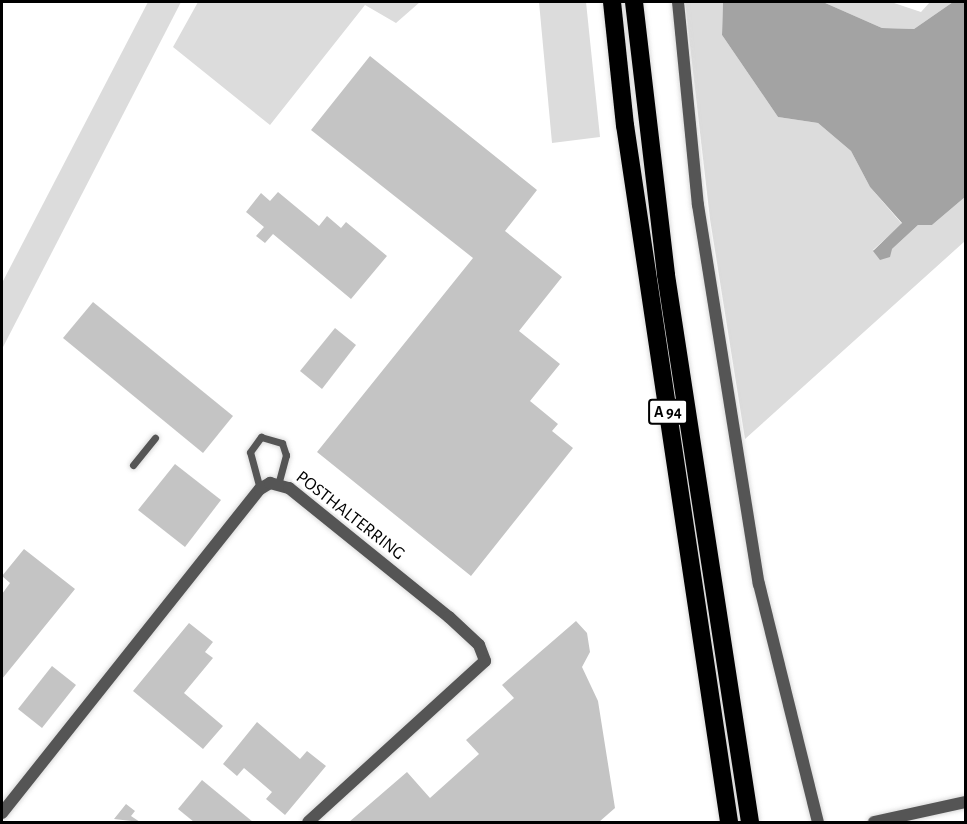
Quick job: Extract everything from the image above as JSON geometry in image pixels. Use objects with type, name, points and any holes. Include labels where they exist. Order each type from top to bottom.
[{"type":"highway","name":"A 94","points":[[612,2],[625,125],[729,822]]},
{"type":"highway","name":"A 94","points":[[634,2],[666,275],[750,822]]},
{"type":"street","points":[[678,2],[698,205],[759,584],[818,822]]},
{"type":"street","name":"POSTHALTERRING","points":[[260,489],[278,484],[479,645],[485,661],[459,681],[382,751],[308,822]]},
{"type":"street","points":[[2,813],[260,489]]},
{"type":"street","points":[[874,822],[963,805]]},
{"type":"lane","points":[[133,465],[155,438]]},
{"type":"lane","points":[[260,489],[250,452],[261,438],[282,443],[286,455],[278,484]]},
{"type":"shaded area","points":[[148,2],[181,2],[2,349],[2,283]]},
{"type":"shaded area","points":[[198,2],[420,2],[396,23],[365,5],[270,125],[173,47]]},
{"type":"shaded area","points":[[539,2],[586,2],[600,137],[552,143]]},
{"type":"shaded area","points":[[685,2],[723,2],[722,35],[778,117],[818,123],[851,151],[870,187],[902,224],[873,250],[892,249],[918,225],[932,225],[965,197],[965,241],[745,439],[710,219]]},
{"type":"shaded area","points":[[723,2],[823,2],[882,28],[914,29],[953,2],[965,2],[965,197],[932,225],[918,225],[892,249],[890,257],[880,260],[873,251],[902,223],[870,187],[851,151],[818,123],[778,117],[722,35]]},
{"type":"shaded area","points":[[823,2],[891,2],[921,12],[930,2],[953,2],[914,29],[882,28]]},
{"type":"building","points":[[370,56],[537,190],[505,231],[562,277],[519,331],[560,364],[530,401],[558,424],[552,431],[573,448],[471,576],[317,452],[473,258],[311,130]]},
{"type":"building","points":[[278,192],[319,226],[327,216],[341,228],[346,222],[387,256],[351,299],[273,234],[265,243],[256,236],[264,227],[246,212],[261,193],[270,201]]},
{"type":"building","points":[[93,302],[233,416],[203,453],[63,338]]},
{"type":"building","points":[[335,328],[356,345],[322,389],[300,371]]},
{"type":"building","points":[[175,464],[221,500],[185,547],[138,510]]},
{"type":"building","points":[[24,549],[75,589],[2,679],[2,594],[10,583],[2,576]]},
{"type":"building","points":[[576,621],[587,633],[590,652],[582,667],[598,701],[615,808],[599,822],[349,822],[407,772],[430,798],[479,754],[466,740],[514,698],[502,685]]},
{"type":"building","points":[[189,623],[213,642],[205,652],[213,658],[184,693],[223,726],[203,749],[133,691]]},
{"type":"building","points":[[52,666],[76,685],[42,728],[18,709]]},
{"type":"building","points":[[257,722],[300,759],[307,751],[326,766],[285,815],[266,799],[272,792],[244,768],[237,776],[223,764]]},
{"type":"building","points":[[202,780],[253,822],[194,822],[178,809]]},
{"type":"building","points":[[126,804],[135,811],[131,816],[140,822],[114,819]]}]
